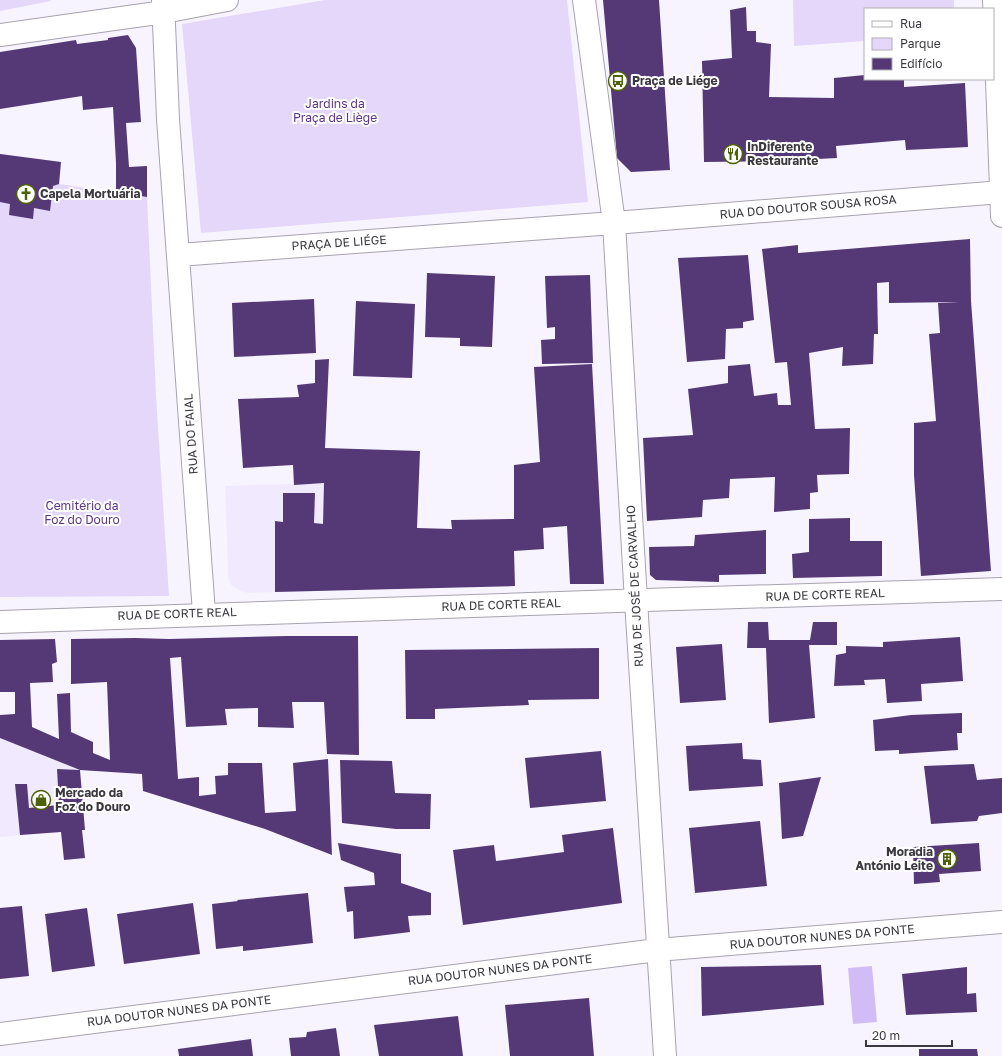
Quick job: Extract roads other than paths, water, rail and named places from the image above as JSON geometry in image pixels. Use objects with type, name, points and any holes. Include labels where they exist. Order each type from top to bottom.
[{"type":"street","points":[[0,35],[164,6],[227,0]]},
{"type":"street","points":[[584,0],[614,223]]},
{"type":"street","points":[[994,0],[1002,216]]},
{"type":"street","points":[[164,6],[168,119],[178,255]]},
{"type":"street","name":"RUA DO DOUTOR SOUSA ROSA","points":[[614,223],[1001,192]]},
{"type":"street","name":"PRAÇA DE LIÉGE","points":[[178,255],[614,223]]},
{"type":"street","name":"RUA DE JOSÉ DE CARVALHO","points":[[614,223],[665,1056]]},
{"type":"street","name":"RUA DO FAIAL","points":[[178,255],[204,613]]},
{"type":"street","name":"RUA DE CORTE REAL","points":[[0,622],[204,613],[1002,589]]},
{"type":"street","name":"RUA DOUTOR NUNES DA PONTE","points":[[0,1034],[658,950],[1002,922]]},
{"type":"place","name":"Praça de Liége","points":[[618,81]]},
{"type":"place","name":"InDiferente Restaurante","points":[[733,154]]},
{"type":"place","name":"Capela Mortuária","points":[[26,194]]},
{"type":"place","name":"Mercado da Foz do Douro","points":[[41,800]]},
{"type":"place","name":"Moradia António Leite","points":[[947,859]]},
{"type":"park label","name":"Jardins da Praça de Liège","points":[[335,111]]},
{"type":"park label","name":"Cemitério da Foz do Douro","points":[[82,513]]}]
